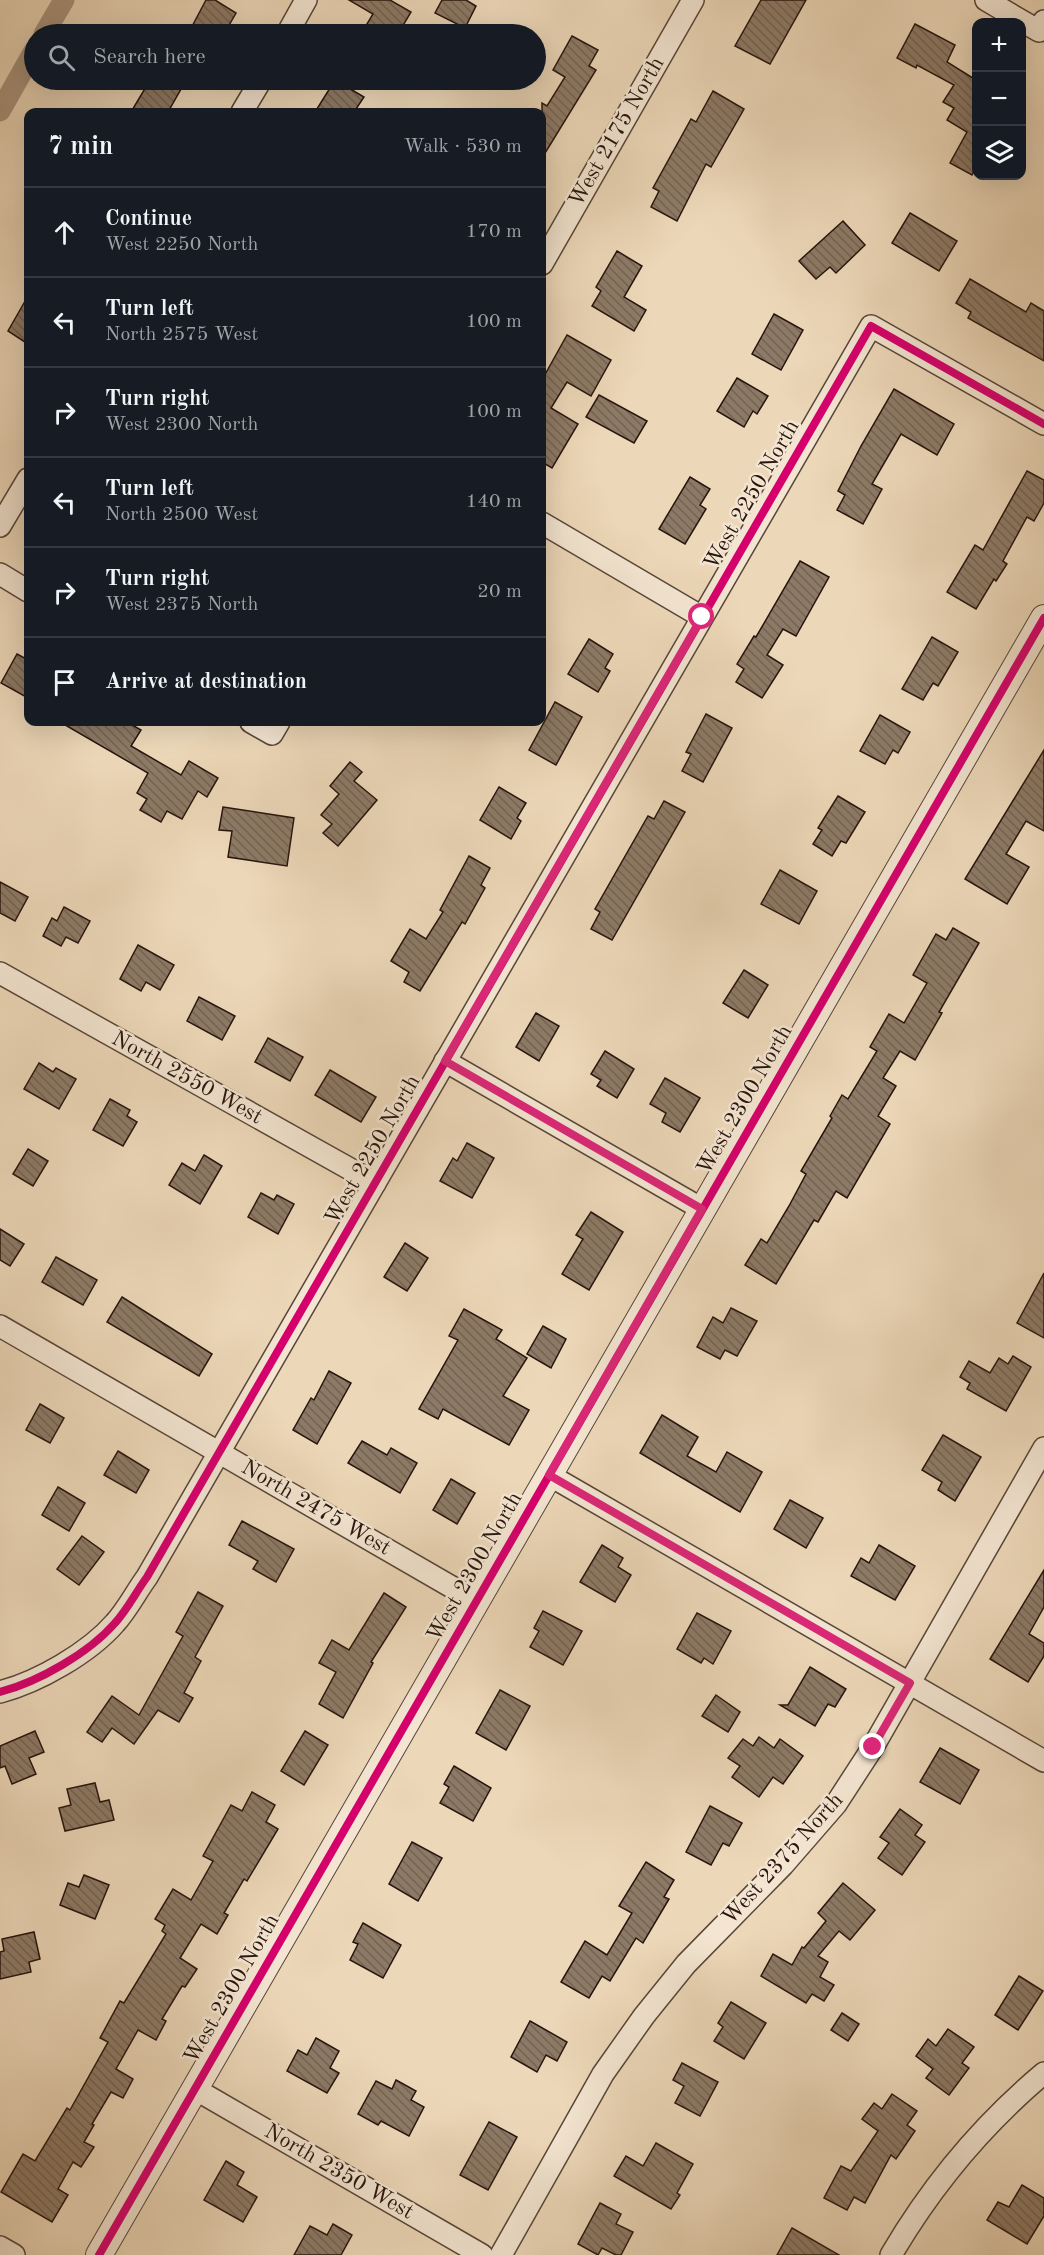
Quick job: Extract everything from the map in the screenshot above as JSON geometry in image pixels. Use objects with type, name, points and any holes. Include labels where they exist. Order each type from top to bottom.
[{"type":"street","points":[[293,24],[306,0]]},
{"type":"street","name":"West 2175 North","points":[[546,257],[693,0]]},
{"type":"street","points":[[986,0],[1041,26]]},
{"type":"street","points":[[244,108],[255,90]]},
{"type":"street","name":"West 2250 North","points":[[0,1692],[31,1681],[87,1648],[115,1623],[147,1577],[871,326],[1044,424]]},
{"type":"street","points":[[0,526],[24,485]]},
{"type":"street","points":[[546,525],[702,617]]},
{"type":"street","points":[[0,574],[24,589]]},
{"type":"street","name":"West 2300 North","points":[[99,2255],[1044,618]]},
{"type":"street","name":"North 2550 West","points":[[0,973],[375,1183]]},
{"type":"street","points":[[445,1061],[702,1209]]},
{"type":"street","name":"North 2475 West","points":[[0,1326],[477,1601]]},
{"type":"street","name":"West 2375 North","points":[[501,2255],[603,2074],[644,2016],[687,1964],[783,1865],[836,1804],[873,1747],[1044,1448]]},
{"type":"street","points":[[549,1475],[1044,1761]]},
{"type":"street","points":[[891,2255],[912,2220],[957,2157],[1008,2103],[1044,2073]]},
{"type":"street","name":"North 2350 West","points":[[195,2089],[482,2255]]},
{"type":"street","points":[[0,2247],[14,2255]]},
{"type":"building","points":[[206,0],[215,0],[236,13],[230,24],[193,24]]},
{"type":"building","points":[[349,0],[390,0],[411,12],[404,24],[367,24],[373,14]]},
{"type":"building","points":[[442,0],[466,0],[476,6],[467,24],[457,24],[435,13]]},
{"type":"building","points":[[761,0],[806,0],[770,64],[735,46]]},
{"type":"building","points":[[915,24],[955,45],[947,62],[972,78],[972,175],[950,163],[967,132],[947,120],[954,108],[943,102],[954,85],[917,65],[916,68],[897,58]]},
{"type":"building","points":[[572,36],[598,50],[589,66],[596,70],[546,151],[546,108],[542,108],[542,103],[547,106],[565,77],[553,70]]},
{"type":"building","points":[[144,90],[180,90],[170,108],[133,108]]},
{"type":"building","points":[[329,90],[352,90],[364,97],[357,108],[318,108]]},
{"type":"building","points":[[713,91],[744,109],[711,167],[706,164],[677,221],[651,207],[659,191],[653,188],[691,119],[696,122]]},
{"type":"building","points":[[910,213],[957,241],[939,271],[892,243]]},
{"type":"building","points":[[843,221],[865,245],[836,273],[830,267],[816,279],[799,261]]},
{"type":"building","points":[[617,251],[642,266],[624,297],[646,310],[634,331],[592,306],[601,291],[596,287]]},
{"type":"building","points":[[970,279],[1026,312],[1031,303],[1044,311],[1044,361],[968,318],[971,312],[956,303]]},
{"type":"building","points":[[24,303],[24,341],[8,331]]},
{"type":"building","points":[[774,314],[803,330],[781,370],[752,354]]},
{"type":"building","points":[[567,335],[611,360],[591,396],[567,382],[551,408],[578,424],[552,468],[546,464],[546,373]]},
{"type":"building","points":[[737,378],[768,396],[757,414],[753,411],[744,427],[717,411]]},
{"type":"building","points":[[894,389],[954,424],[937,455],[901,434],[872,484],[882,489],[863,524],[837,510],[845,495],[838,491]]},
{"type":"building","points":[[599,395],[647,421],[634,443],[586,417]]},
{"type":"building","points":[[1027,471],[1044,480],[1044,503],[1034,521],[1027,517],[1003,561],[1007,564],[996,581],[994,579],[976,609],[947,592],[975,545],[983,550]]},
{"type":"building","points":[[690,477],[710,489],[700,505],[706,509],[685,544],[659,529]]},
{"type":"building","points":[[800,561],[829,577],[796,636],[783,629],[767,655],[783,665],[762,698],[736,682],[744,669],[737,664],[754,636],[756,637]]},
{"type":"building","points":[[932,637],[958,652],[938,686],[933,683],[923,700],[902,689]]},
{"type":"building","points":[[589,639],[613,654],[605,668],[610,671],[598,692],[568,674]]},
{"type":"building","points":[[17,654],[24,658],[24,696],[1,683]]},
{"type":"building","points":[[555,702],[582,717],[556,765],[529,750],[542,726],[546,726],[546,719]]},
{"type":"building","points":[[706,714],[732,728],[703,782],[682,771],[691,754],[686,752]]},
{"type":"building","points":[[880,715],[910,732],[898,753],[893,750],[885,764],[860,751]]},
{"type":"building","points":[[67,726],[134,726],[141,730],[131,746],[181,775],[189,761],[218,778],[207,797],[198,791],[182,819],[167,811],[161,822],[140,810],[147,799],[137,793],[148,773]]},
{"type":"building","points":[[1044,750],[1044,831],[1026,821],[1006,854],[1029,867],[1007,904],[965,879]]},
{"type":"building","points":[[350,762],[362,772],[354,781],[377,800],[338,846],[323,833],[332,824],[321,815],[339,794],[330,786]]},
{"type":"building","points":[[499,787],[526,803],[517,818],[521,821],[511,839],[480,820]]},
{"type":"building","points":[[838,796],[865,812],[846,843],[841,841],[832,856],[813,844],[822,830],[818,828]]},
{"type":"building","points":[[664,801],[685,812],[612,940],[591,929],[600,912],[595,909],[648,816],[654,819]]},
{"type":"building","points":[[223,807],[294,818],[287,866],[228,857],[232,831],[219,830]]},
{"type":"building","points":[[469,856],[490,868],[481,885],[485,888],[465,924],[462,922],[420,991],[404,982],[409,972],[391,961],[410,929],[426,939],[443,912],[440,910]]},
{"type":"building","points":[[780,870],[817,891],[799,924],[761,904]]},
{"type":"building","points":[[0,882],[28,897],[15,921],[0,913]]},
{"type":"building","points":[[64,907],[90,921],[78,943],[66,937],[61,946],[43,936],[52,918],[57,921]]},
{"type":"building","points":[[953,928],[979,943],[939,1012],[942,1013],[915,1060],[900,1051],[883,1078],[896,1086],[878,1116],[890,1124],[847,1198],[836,1191],[818,1222],[814,1220],[776,1284],[745,1265],[761,1239],[767,1243],[789,1206],[806,1174],[801,1171],[832,1118],[830,1116],[842,1095],[848,1099],[877,1051],[870,1047],[889,1014],[904,1023],[927,983],[913,975],[936,934],[946,940]]},
{"type":"building","points":[[138,945],[174,965],[160,990],[146,982],[141,991],[120,979]]},
{"type":"building","points":[[744,970],[768,985],[748,1018],[723,1003]]},
{"type":"building","points":[[199,997],[235,1016],[222,1040],[187,1021]]},
{"type":"building","points":[[536,1013],[559,1026],[539,1061],[516,1047]]},
{"type":"building","points":[[268,1038],[303,1057],[290,1081],[255,1062]]},
{"type":"building","points":[[605,1051],[634,1069],[617,1098],[597,1086],[601,1080],[591,1074]]},
{"type":"building","points":[[39,1063],[53,1072],[56,1068],[76,1079],[59,1109],[24,1089]]},
{"type":"building","points":[[330,1070],[376,1097],[361,1122],[315,1095]]},
{"type":"building","points":[[665,1078],[700,1098],[680,1132],[662,1122],[666,1113],[650,1104]]},
{"type":"building","points":[[110,1099],[130,1110],[127,1116],[137,1122],[123,1146],[93,1130]]},
{"type":"building","points":[[467,1143],[494,1158],[472,1198],[440,1181],[453,1158],[457,1161]]},
{"type":"building","points":[[28,1149],[48,1161],[33,1186],[13,1174]]},
{"type":"building","points":[[204,1155],[222,1166],[200,1204],[169,1185],[182,1163],[195,1171]]},
{"type":"building","points":[[261,1193],[274,1200],[277,1195],[294,1204],[278,1234],[248,1217]]},
{"type":"building","points":[[591,1212],[623,1232],[589,1290],[562,1274],[583,1239],[576,1235]]},
{"type":"building","points":[[0,1229],[24,1244],[10,1266],[0,1260]]},
{"type":"building","points":[[405,1243],[428,1258],[407,1291],[384,1277]]},
{"type":"building","points":[[56,1257],[97,1280],[83,1305],[42,1282]]},
{"type":"building","points":[[1044,1273],[1044,1338],[1017,1323]]},
{"type":"building","points":[[122,1297],[212,1354],[199,1376],[107,1322]]},
{"type":"building","points":[[731,1308],[757,1321],[737,1356],[725,1350],[720,1359],[697,1347],[713,1317],[723,1323]]},
{"type":"building","points":[[464,1309],[502,1330],[496,1339],[527,1358],[503,1396],[529,1410],[509,1445],[443,1409],[438,1419],[419,1409],[458,1340],[449,1336]]},
{"type":"building","points":[[543,1326],[566,1339],[551,1368],[527,1354]]},
{"type":"building","points":[[1013,1356],[1031,1367],[1006,1411],[967,1389],[970,1383],[960,1377],[969,1361],[990,1373],[999,1358],[1008,1364]]},
{"type":"building","points":[[329,1371],[351,1383],[317,1444],[293,1430],[311,1398],[314,1400]]},
{"type":"building","points":[[40,1404],[64,1418],[50,1443],[26,1430]]},
{"type":"building","points":[[662,1415],[698,1437],[687,1456],[716,1472],[727,1452],[762,1472],[740,1512],[640,1453]]},
{"type":"building","points":[[943,1435],[981,1457],[955,1501],[938,1490],[942,1482],[922,1470]]},
{"type":"building","points":[[362,1441],[387,1455],[391,1448],[417,1463],[400,1493],[348,1463]]},
{"type":"building","points":[[118,1451],[149,1470],[136,1493],[104,1475]]},
{"type":"building","points":[[451,1479],[475,1493],[457,1524],[433,1510]]},
{"type":"building","points":[[58,1487],[85,1503],[69,1531],[42,1515]]},
{"type":"building","points":[[790,1500],[823,1518],[806,1548],[774,1529]]},
{"type":"building","points":[[242,1521],[294,1549],[276,1582],[253,1569],[258,1561],[229,1545]]},
{"type":"building","points":[[82,1536],[104,1552],[79,1585],[57,1569]]},
{"type":"building","points":[[602,1545],[623,1558],[618,1567],[631,1575],[615,1602],[580,1582]]},
{"type":"building","points":[[879,1545],[915,1566],[895,1600],[851,1576],[861,1558],[869,1563]]},
{"type":"building","points":[[1044,1570],[1044,1607],[1029,1634],[1044,1643],[1044,1656],[1028,1682],[990,1659]]},
{"type":"building","points":[[198,1592],[223,1606],[195,1657],[201,1661],[184,1693],[193,1698],[179,1722],[158,1710],[134,1744],[112,1728],[102,1742],[87,1732],[112,1696],[139,1715],[183,1636],[176,1632]]},
{"type":"building","points":[[384,1593],[406,1607],[371,1662],[373,1663],[343,1718],[319,1704],[336,1672],[319,1663],[332,1640],[349,1650]]},
{"type":"building","points":[[543,1611],[582,1631],[563,1665],[530,1647],[539,1631],[534,1628]]},
{"type":"building","points":[[697,1613],[731,1631],[713,1664],[704,1658],[701,1663],[677,1649]]},
{"type":"building","points":[[810,1667],[846,1689],[835,1707],[828,1704],[815,1726],[780,1705],[788,1705]]},
{"type":"building","points":[[500,1690],[530,1706],[506,1750],[476,1733]]},
{"type":"building","points":[[716,1695],[740,1712],[728,1732],[702,1716]]},
{"type":"building","points":[[35,1731],[44,1752],[29,1758],[36,1774],[12,1784],[5,1766],[0,1768],[0,1746]]},
{"type":"building","points":[[305,1731],[328,1745],[304,1785],[281,1771]]},
{"type":"building","points":[[759,1737],[774,1748],[780,1739],[803,1756],[783,1784],[773,1777],[759,1797],[732,1777],[740,1766],[728,1758],[743,1739],[753,1746]]},
{"type":"building","points":[[940,1748],[979,1770],[960,1804],[920,1782]]},
{"type":"building","points":[[454,1766],[491,1788],[473,1821],[440,1803],[449,1787],[444,1784]]},
{"type":"building","points":[[95,1783],[100,1802],[109,1800],[114,1820],[65,1831],[59,1808],[71,1805],[67,1789]]},
{"type":"building","points":[[252,1792],[275,1805],[266,1822],[278,1829],[247,1881],[244,1879],[224,1913],[228,1915],[217,1934],[201,1924],[180,1958],[197,1969],[185,1987],[182,1986],[162,2019],[166,2021],[156,2040],[138,2030],[116,2069],[133,2079],[123,2098],[111,2092],[92,2124],[94,2125],[84,2142],[94,2147],[81,2167],[73,2162],[58,2189],[68,2195],[52,2222],[1,2192],[23,2154],[35,2161],[67,2108],[70,2110],[108,2042],[100,2038],[120,2001],[124,2003],[166,1934],[162,1931],[165,1925],[155,1919],[173,1889],[191,1900],[213,1861],[203,1856],[231,1805],[242,1811]]},
{"type":"building","points":[[710,1806],[742,1823],[729,1846],[723,1843],[711,1865],[686,1852]]},
{"type":"building","points":[[900,1809],[922,1825],[915,1835],[925,1842],[902,1875],[878,1858],[889,1843],[880,1837]]},
{"type":"building","points":[[412,1842],[442,1858],[418,1901],[389,1884]]},
{"type":"building","points":[[646,1862],[674,1880],[664,1897],[669,1899],[643,1943],[636,1938],[610,1981],[602,1976],[589,1998],[561,1982],[585,1941],[607,1955],[632,1913],[619,1906]]},
{"type":"building","points":[[84,1875],[109,1885],[95,1919],[60,1905],[68,1883],[79,1887]]},
{"type":"building","points":[[843,1883],[875,1910],[850,1940],[839,1931],[818,1956],[828,1962],[820,1977],[834,1985],[824,2001],[812,1994],[806,2003],[761,1976],[773,1954],[792,1965],[802,1947],[804,1948],[826,1921],[818,1913]]},
{"type":"building","points":[[363,1923],[401,1945],[383,1978],[350,1960],[358,1944],[353,1942]]},
{"type":"building","points":[[34,1932],[40,1959],[29,1962],[31,1972],[0,1979],[0,1952],[4,1951],[2,1939]]},
{"type":"building","points":[[1019,1976],[1043,1991],[1018,2030],[995,2015]]},
{"type":"building","points":[[731,2002],[766,2023],[744,2059],[714,2041],[723,2027],[718,2023]]},
{"type":"building","points":[[842,2013],[859,2024],[848,2041],[831,2030]]},
{"type":"building","points":[[530,2021],[567,2042],[557,2061],[546,2055],[537,2072],[511,2057]]},
{"type":"building","points":[[948,2029],[974,2047],[962,2063],[969,2068],[949,2095],[926,2078],[933,2069],[916,2056],[928,2039],[936,2046]]},
{"type":"building","points":[[316,2038],[339,2051],[330,2068],[339,2073],[327,2093],[287,2071],[298,2050],[307,2055]]},
{"type":"building","points":[[682,2063],[718,2082],[700,2116],[675,2103],[684,2086],[673,2080]]},
{"type":"building","points":[[396,2080],[416,2091],[411,2100],[424,2107],[409,2136],[381,2121],[378,2125],[358,2114],[376,2081],[392,2089]]},
{"type":"building","points":[[892,2094],[917,2111],[907,2125],[915,2131],[896,2159],[891,2155],[865,2203],[854,2197],[847,2210],[824,2198],[841,2166],[851,2171],[878,2131],[862,2119],[874,2103],[882,2109]]},
{"type":"building","points":[[489,2122],[517,2137],[488,2190],[460,2175]]},
{"type":"building","points":[[656,2143],[693,2164],[677,2193],[680,2195],[671,2209],[614,2176],[626,2156],[643,2166]]},
{"type":"building","points":[[226,2161],[244,2172],[237,2185],[257,2197],[243,2222],[204,2200]]},
{"type":"building","points":[[1022,2185],[1044,2198],[1044,2216],[1027,2244],[987,2220],[998,2202],[1009,2207]]},
{"type":"building","points":[[600,2203],[621,2214],[616,2224],[633,2232],[621,2255],[602,2248],[598,2255],[578,2244]]},
{"type":"building","points":[[333,2224],[352,2235],[341,2255],[294,2255],[310,2226],[327,2235]]},
{"type":"building","points":[[792,2228],[839,2255],[777,2255]]},
{"type":"waterway","points":[[50,24],[64,0]]},
{"type":"waterway","points":[[0,111],[24,69]]},
{"type":"cycle path","points":[[0,1692],[46,1674],[91,1645],[119,1618],[147,1577],[871,326],[1044,424]]},
{"type":"cycle path","points":[[99,2255],[1044,618]]},
{"type":"route","points":[[702,617],[445,1061],[702,1209],[549,1475],[910,1683],[873,1747]]}]
